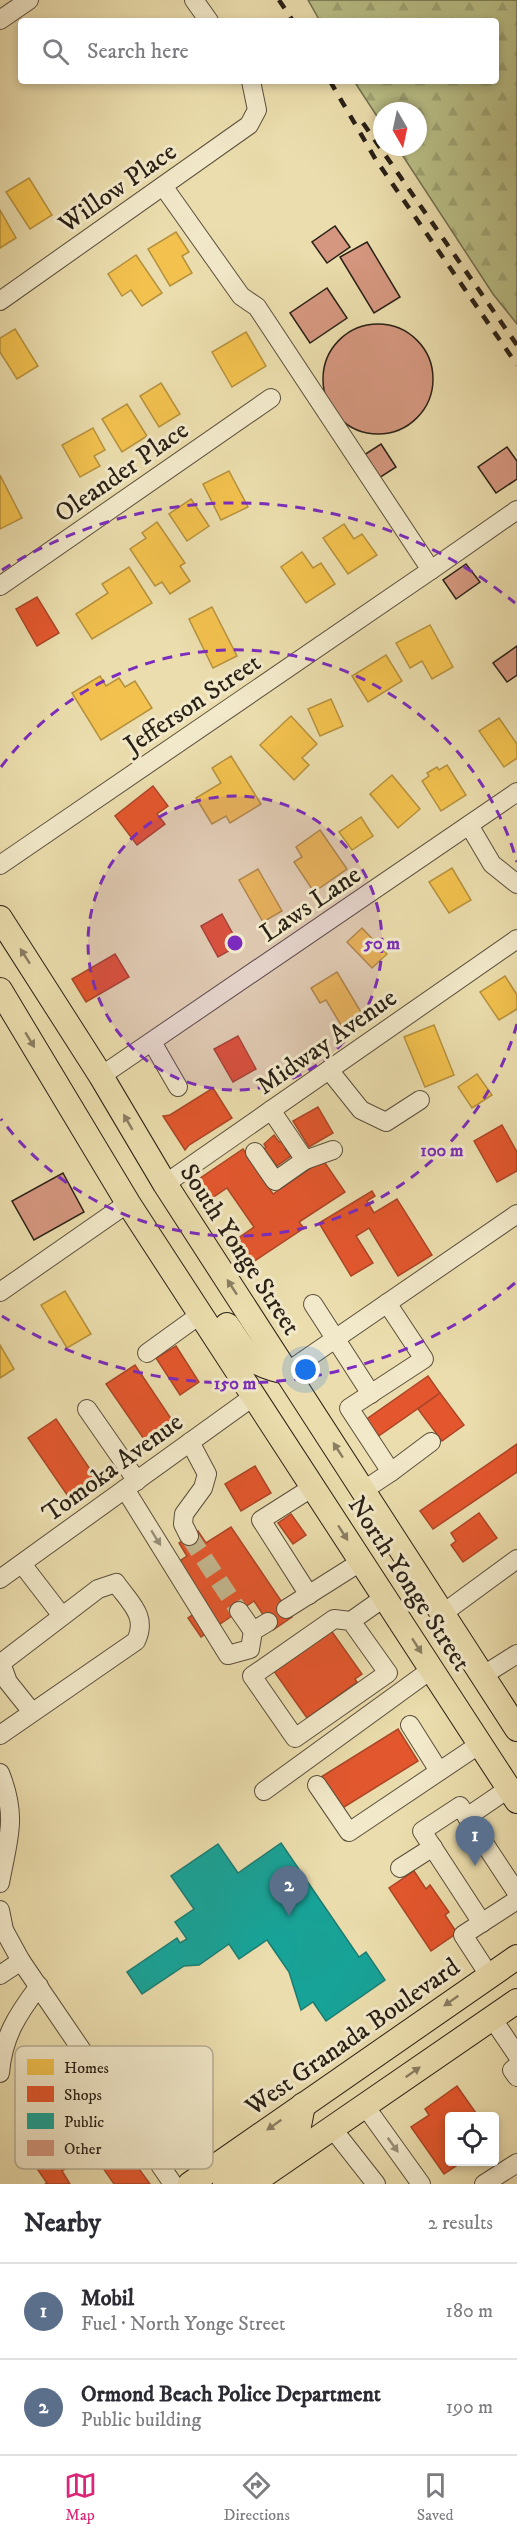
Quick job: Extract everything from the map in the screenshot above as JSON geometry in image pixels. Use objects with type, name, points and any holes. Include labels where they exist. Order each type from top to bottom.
[{"type":"main road","name":"South Yonge Street","points":[[0,918],[101,1076],[165,1184],[517,1729]]},
{"type":"main road","points":[[1,996],[128,1203],[254,1396]]},
{"type":"main road","points":[[161,1252],[181,1261],[252,1360],[266,1368],[287,1372]]},
{"type":"main road","name":"North Yonge Street","points":[[254,1396],[512,1792]]},
{"type":"main road","name":"West Granada Boulevard","points":[[213,2168],[517,1957]]},
{"type":"main road","points":[[251,2184],[517,2001]]},
{"type":"main road","points":[[225,2184],[298,2131],[303,2104]]},
{"type":"main road","name":"West Granada Boulevard","points":[[190,2184],[211,2169]]},
{"type":"street","points":[[0,20],[29,0]]},
{"type":"street","points":[[194,0],[207,18]]},
{"type":"street","name":"Willow Place","points":[[0,300],[249,126],[257,110],[252,84]]},
{"type":"street","points":[[163,186],[241,296],[256,307],[431,570]]},
{"type":"street","name":"Oleander Place","points":[[0,586],[271,398]]},
{"type":"street","name":"Jefferson Street","points":[[0,865],[414,583],[517,510]]},
{"type":"street","name":"Laws Lane","points":[[101,1076],[517,792]]},
{"type":"street","points":[[469,825],[492,864],[517,884]]},
{"type":"street","name":"Midway Avenue","points":[[165,1184],[517,939]]},
{"type":"street","points":[[152,1042],[178,1087]]},
{"type":"street","points":[[329,1070],[361,1110],[386,1122],[420,1100]]},
{"type":"street","points":[[272,1110],[305,1160]]},
{"type":"street","points":[[255,1152],[275,1181],[305,1160],[333,1150]]},
{"type":"street","points":[[0,1292],[128,1203]]},
{"type":"street","points":[[287,1372],[517,1214]]},
{"type":"street","points":[[322,1424],[424,1359],[387,1303]]},
{"type":"street","points":[[313,1304],[370,1394]]},
{"type":"street","points":[[147,1353],[201,1314]]},
{"type":"street","name":"Tomoka Avenue","points":[[0,1579],[254,1396]]},
{"type":"street","points":[[349,1408],[392,1472]]},
{"type":"street","points":[[87,1409],[228,1654],[250,1649],[261,1626],[239,1611]]},
{"type":"street","points":[[189,1536],[183,1524],[184,1514],[203,1488],[207,1474],[190,1442]]},
{"type":"street","points":[[364,1490],[431,1442]]},
{"type":"street","points":[[309,1595],[261,1520],[313,1487]]},
{"type":"street","points":[[442,1614],[517,1559]]},
{"type":"street","points":[[286,1609],[362,1561]]},
{"type":"street","points":[[22,1564],[62,1616]]},
{"type":"street","points":[[0,1735],[136,1641],[141,1629],[140,1616],[116,1583],[98,1589],[1,1664],[8,1682],[32,1712]]},
{"type":"street","points":[[351,1621],[388,1673],[295,1738],[252,1676],[334,1619],[351,1621],[385,1597]]},
{"type":"street","points":[[482,1676],[517,1653]]},
{"type":"street","points":[[264,1791],[432,1669]]},
{"type":"street","points":[[337,1708],[350,1728]]},
{"type":"street","points":[[410,1725],[440,1771]]},
{"type":"street","points":[[317,1785],[349,1832],[480,1744]]},
{"type":"street","points":[[0,1773],[9,1796],[11,1822],[0,1883]]},
{"type":"street","points":[[466,1817],[512,1792]]},
{"type":"street","points":[[482,1923],[422,1831],[460,1806],[517,1893]]},
{"type":"street","points":[[400,1868],[433,1847]]},
{"type":"street","points":[[489,1975],[463,1935],[517,1900]]},
{"type":"street","points":[[0,1910],[4,1930],[21,1961],[79,2046]]},
{"type":"street","points":[[0,1975],[21,1961]]},
{"type":"street","points":[[0,2073],[2,2050],[18,2012],[39,1986]]},
{"type":"street","points":[[492,2018],[517,2055]]},
{"type":"street","points":[[517,2066],[512,2070],[517,2078]]},
{"type":"street","points":[[365,2106],[421,2184]]},
{"type":"street","points":[[332,2128],[376,2184]]},
{"type":"street","points":[[484,2184],[517,2163]]},
{"type":"street","points":[[163,2169],[173,2184]]},
{"type":"green space","points":[[308,0],[517,0],[517,324],[493,294],[403,156],[427,156],[427,102],[373,102],[373,110],[356,84],[499,84],[499,18],[318,18]]},
{"type":"building: Homes","points":[[29,178],[52,215],[30,229],[6,192]]},
{"type":"building: Homes","points":[[0,210],[16,238],[0,248]]},
{"type":"building: Homes","points":[[176,232],[189,252],[182,256],[192,273],[170,286],[148,249]]},
{"type":"building: Homes","points":[[136,255],[162,293],[142,306],[131,290],[122,296],[108,274]]},
{"type":"building: Homes","points":[[15,329],[38,366],[17,379],[0,352],[0,338]]},
{"type":"building: Homes","points":[[246,332],[266,366],[232,387],[212,352]]},
{"type":"building: Homes","points":[[161,383],[180,414],[159,427],[140,396]]},
{"type":"building: Homes","points":[[127,404],[147,436],[122,452],[102,419]]},
{"type":"building: Homes","points":[[93,428],[105,450],[94,456],[100,466],[80,477],[62,445]]},
{"type":"building: Homes","points":[[229,471],[248,507],[221,520],[203,484]]},
{"type":"building: Homes","points":[[0,475],[22,518],[0,529]]},
{"type":"building: Homes","points":[[191,499],[209,526],[187,541],[169,514]]},
{"type":"building: Homes","points":[[157,522],[185,563],[180,566],[190,581],[170,594],[162,582],[155,586],[130,549],[146,538],[142,533]]},
{"type":"building: Homes","points":[[344,524],[354,539],[362,534],[377,555],[348,574],[323,538]]},
{"type":"building: Homes","points":[[302,552],[313,568],[321,563],[335,584],[306,603],[281,567]]},
{"type":"building: Homes","points":[[129,567],[152,603],[92,639],[76,614],[108,593],[102,584]]},
{"type":"building: Homes","points":[[212,607],[237,656],[213,668],[189,619]]},
{"type":"building: Homes","points":[[430,625],[453,667],[432,679],[422,661],[410,668],[396,643]]},
{"type":"building: Homes","points":[[386,655],[402,681],[368,702],[352,676]]},
{"type":"building: Homes","points":[[100,676],[106,686],[119,678],[125,687],[135,681],[152,708],[101,740],[72,693]]},
{"type":"building: Homes","points":[[331,699],[343,726],[320,736],[308,709]]},
{"type":"building: Homes","points":[[291,716],[317,744],[302,758],[309,765],[294,780],[260,745]]},
{"type":"building: Homes","points":[[499,718],[517,744],[517,758],[504,767],[479,731]]},
{"type":"building: Homes","points":[[231,756],[261,804],[230,823],[226,816],[212,824],[196,798],[221,783],[212,768]]},
{"type":"building: Homes","points":[[447,765],[466,795],[441,811],[422,781],[429,776],[427,773],[437,767],[439,770]]},
{"type":"building: Homes","points":[[392,775],[420,809],[398,828],[370,794]]},
{"type":"building: Homes","points":[[361,817],[373,836],[352,850],[339,832]]},
{"type":"building: Homes","points":[[320,830],[347,869],[314,892],[294,862],[302,857],[296,847]]},
{"type":"building: Homes","points":[[452,868],[471,900],[449,913],[429,882]]},
{"type":"building: Homes","points":[[258,869],[282,911],[263,922],[239,880]]},
{"type":"building: Homes","points":[[362,928],[387,954],[372,968],[347,942]]},
{"type":"building: Homes","points":[[337,972],[361,1012],[341,1025],[326,1000],[320,1003],[311,988]]},
{"type":"building: Homes","points":[[505,976],[517,995],[517,1009],[499,1020],[480,992]]},
{"type":"building: Homes","points":[[434,1025],[454,1075],[425,1087],[404,1037]]},
{"type":"building: Homes","points":[[477,1074],[492,1095],[472,1108],[458,1087]]},
{"type":"building: Homes","points":[[65,1291],[91,1334],[67,1348],[41,1305]]},
{"type":"building: Homes","points":[[0,1345],[14,1369],[0,1378]]},
{"type":"building: Shops","points":[[37,597],[59,633],[37,646],[16,609]]},
{"type":"building: Shops","points":[[153,786],[168,806],[157,814],[165,824],[137,845],[115,816]]},
{"type":"building: Shops","points":[[222,914],[239,945],[218,957],[201,926]]},
{"type":"building: Shops","points":[[115,954],[129,977],[86,1002],[72,979]]},
{"type":"building: Shops","points":[[238,1036],[256,1069],[233,1082],[214,1049]]},
{"type":"building: Shops","points":[[213,1088],[232,1118],[189,1145],[185,1150],[163,1116],[170,1115]]},
{"type":"building: Shops","points":[[318,1107],[333,1133],[309,1147],[293,1121]]},
{"type":"building: Shops","points":[[502,1125],[517,1152],[517,1171],[497,1182],[474,1141]]},
{"type":"building: Shops","points":[[274,1135],[279,1142],[283,1139],[289,1146],[285,1149],[291,1156],[277,1166],[264,1149],[266,1147],[264,1144]]},
{"type":"building: Shops","points":[[243,1149],[273,1194],[323,1160],[345,1192],[299,1222],[304,1228],[250,1264],[234,1241],[254,1227],[227,1188],[209,1200],[196,1181]]},
{"type":"building: Shops","points":[[372,1191],[375,1196],[367,1201],[374,1213],[397,1199],[432,1255],[398,1276],[369,1228],[356,1236],[373,1263],[351,1276],[319,1223]]},
{"type":"building: Shops","points":[[176,1346],[199,1382],[180,1395],[156,1358]]},
{"type":"building: Shops","points":[[135,1365],[176,1426],[148,1445],[106,1384]]},
{"type":"building: Shops","points":[[428,1376],[440,1393],[373,1440],[361,1423]]},
{"type":"building: Shops","points":[[440,1393],[464,1425],[442,1441],[418,1409]]},
{"type":"building: Shops","points":[[56,1419],[98,1481],[70,1499],[28,1438]]},
{"type":"building: Shops","points":[[517,1444],[517,1472],[433,1529],[420,1511]]},
{"type":"building: Shops","points":[[255,1466],[271,1493],[241,1511],[225,1484]]},
{"type":"building: Shops","points":[[479,1513],[497,1538],[463,1562],[451,1545],[456,1541],[451,1533]]},
{"type":"building: Shops","points":[[291,1514],[306,1535],[293,1544],[278,1523]]},
{"type":"building: Shops","points":[[231,1527],[292,1617],[273,1630],[254,1601],[201,1637],[188,1618],[207,1605],[178,1562],[187,1556],[179,1543],[198,1531],[206,1543]]},
{"type":"building: Shops","points":[[330,1629],[362,1674],[355,1679],[357,1682],[307,1718],[271,1667]]},
{"type":"building: Shops","points":[[398,1729],[418,1761],[341,1809],[321,1777]]},
{"type":"building: Shops","points":[[414,1871],[426,1889],[430,1885],[449,1912],[445,1915],[457,1933],[431,1951],[389,1888]]},
{"type":"building: Shops","points":[[457,2086],[475,2112],[445,2112],[445,2166],[456,2166],[444,2174],[411,2127],[429,2115],[425,2109]]},
{"type":"building: Shops","points":[[37,2169],[65,2169],[62,2171],[70,2184],[45,2184],[47,2183]]},
{"type":"building: Shops","points":[[104,2169],[139,2169],[150,2184],[114,2184]]},
{"type":"building: Public","points":[[281,1843],[359,1957],[366,1952],[385,1980],[326,2021],[313,2002],[301,2010],[289,1972],[267,1940],[239,1959],[229,1944],[199,1965],[184,1966],[142,1994],[127,1972],[177,1938],[180,1943],[187,1939],[175,1922],[194,1909],[171,1876],[218,1844],[238,1873]]},
{"type":"building: Other","points":[[335,226],[350,247],[327,263],[312,242]]},
{"type":"building: Other","points":[[367,242],[400,297],[374,313],[340,257]]},
{"type":"building: Other","points":[[327,288],[347,318],[310,343],[290,313]]},
{"type":"building: Other","points":[[378,324],[399,328],[417,340],[429,358],[433,379],[429,400],[417,418],[399,430],[378,434],[357,430],[339,418],[327,400],[323,379],[327,358],[339,340],[357,328]]},
{"type":"building: Other","points":[[381,444],[396,467],[379,478],[364,455]]},
{"type":"building: Other","points":[[507,447],[517,461],[517,479],[496,493],[478,467]]},
{"type":"building: Other","points":[[466,564],[480,582],[456,599],[443,580]]},
{"type":"building: Other","points":[[517,646],[517,675],[507,682],[493,663]]},
{"type":"building: Other","points":[[63,1173],[84,1212],[34,1240],[12,1201]]},
{"type":"tunnel","points":[[189,1536],[239,1611]]},
{"type":"railway","points":[[279,0],[291,18]]},
{"type":"railway","points":[[332,84],[376,160],[517,365]]},
{"type":"railway","points":[[363,123],[517,345]]},
{"type":"place","name":"Mobil","points":[[475,1866]]},
{"type":"place","name":"Ormond Beach Police Department","points":[[289,1916]]}]
